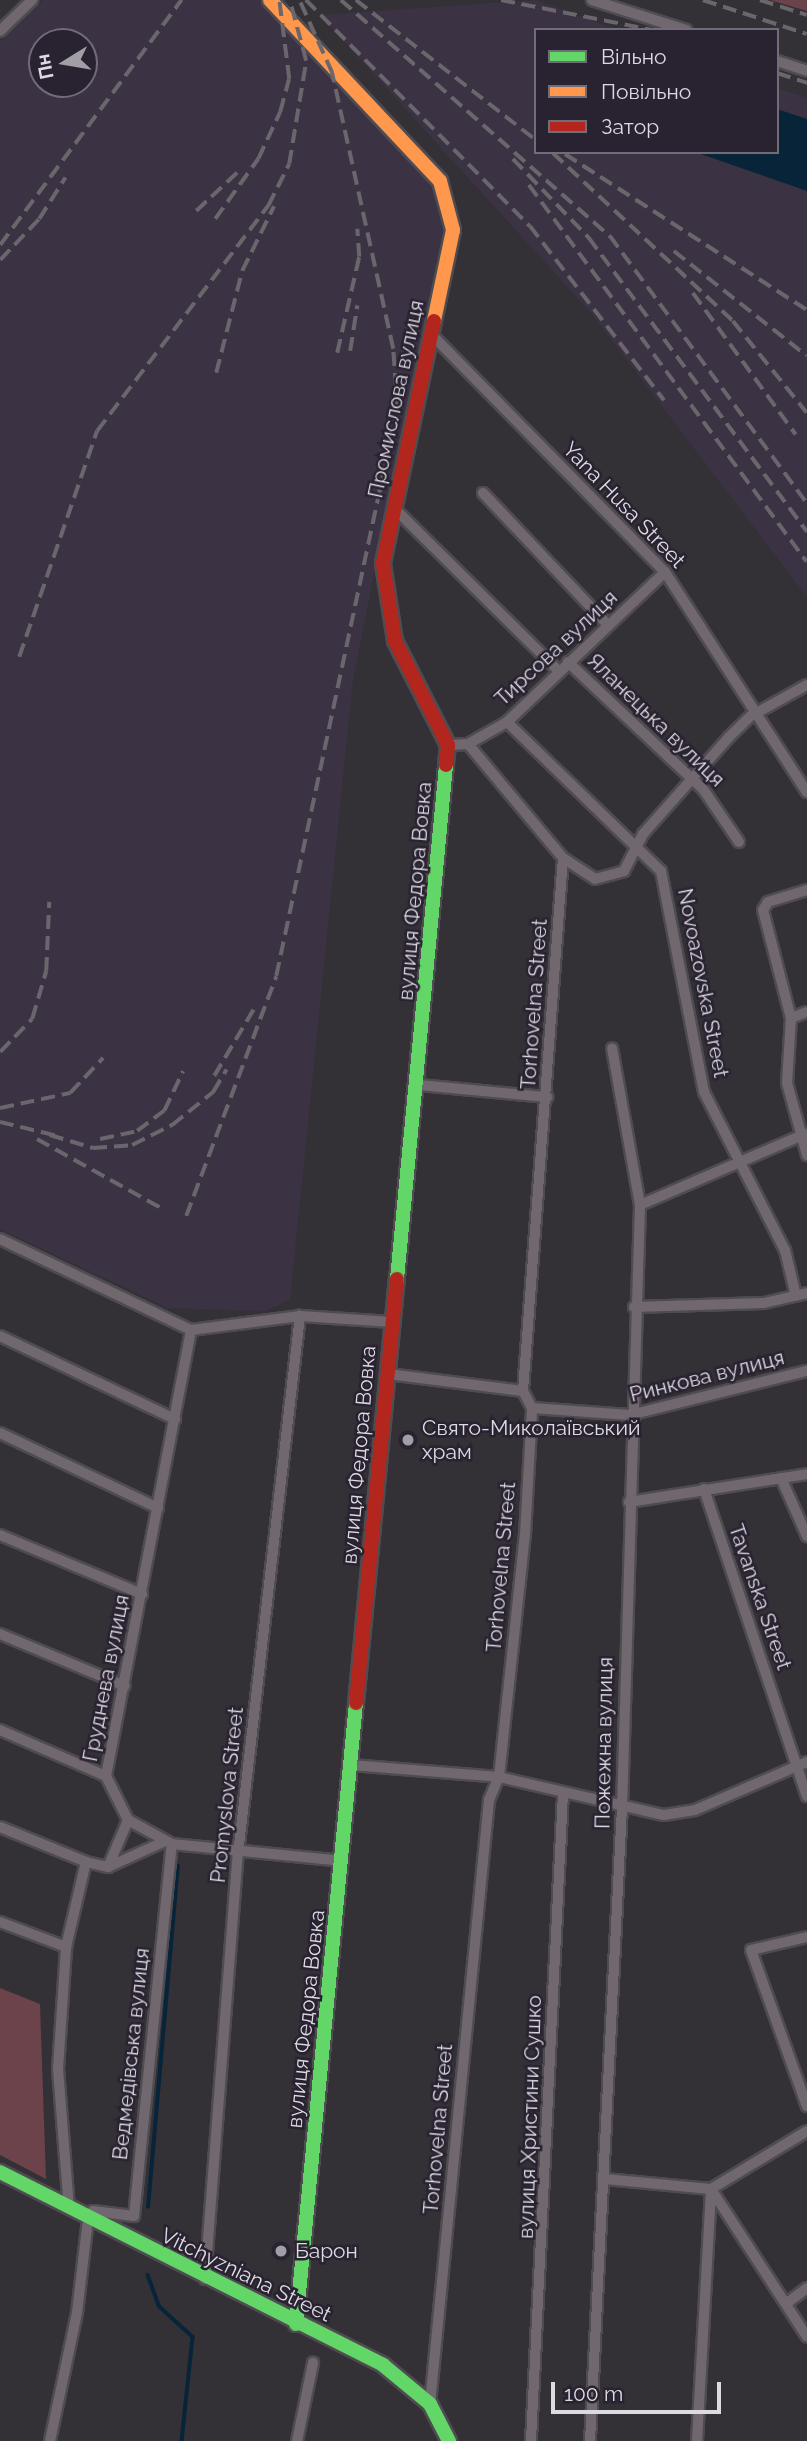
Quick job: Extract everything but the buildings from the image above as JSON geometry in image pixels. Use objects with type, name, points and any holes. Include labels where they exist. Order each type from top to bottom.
[{"type":"street","points":[[0,31],[32,0]]},
{"type":"street","name":"Промислова вулиця","points":[[270,0],[440,181],[450,204],[453,230],[394,509],[384,603],[395,641],[448,745]]},
{"type":"street","points":[[592,0],[680,28]]},
{"type":"street","points":[[779,62],[807,71]]},
{"type":"street","name":"Yana Husa Street","points":[[432,335],[665,572],[760,713],[807,792]]},
{"type":"street","points":[[483,493],[608,625]]},
{"type":"street","points":[[394,509],[559,671]]},
{"type":"street","name":"Тирсова вулиця","points":[[468,744],[507,722],[665,572]]},
{"type":"street","name":"Яланецька вулиця","points":[[568,662],[688,779],[703,789],[739,842]]},
{"type":"street","points":[[448,745],[468,744],[564,858],[584,876],[605,880],[624,871],[640,848],[642,834],[688,779],[760,713],[807,685]]},
{"type":"street","name":"Novoazovska Street","points":[[507,722],[661,871],[705,1092],[785,1251],[802,1295]]},
{"type":"street","name":"вулиця Федора Вовка","points":[[296,2324],[343,1861],[392,1322],[419,1085],[448,745]]},
{"type":"street","name":"Torhovelna Street","points":[[523,1391],[564,858]]},
{"type":"street","points":[[807,890],[768,902],[763,910],[791,1018],[787,1083],[804,1135],[807,1155]]},
{"type":"street","points":[[791,1018],[807,1012]]},
{"type":"street","name":"Пожежна вулиця","points":[[590,2441],[622,1808],[630,1415],[640,1205],[612,1048]]},
{"type":"street","points":[[419,1085],[547,1097]]},
{"type":"street","points":[[640,1205],[804,1135]]},
{"type":"street","points":[[0,1239],[191,1330],[300,1316],[392,1322]]},
{"type":"street","points":[[634,1307],[802,1295]]},
{"type":"street","name":"Promyslova Street","points":[[205,2279],[238,1854],[300,1316]]},
{"type":"street","name":"Груднева вулиця","points":[[128,1820],[106,1776],[191,1330]]},
{"type":"street","points":[[0,1336],[175,1419]]},
{"type":"street","name":"Ринкова вулиця","points":[[532,1408],[630,1415],[807,1371]]},
{"type":"street","points":[[388,1374],[523,1391],[532,1408]]},
{"type":"street","name":"Torhovelna Street","points":[[430,2404],[489,1800],[499,1777],[532,1408]]},
{"type":"street","points":[[0,1433],[158,1508]]},
{"type":"street","points":[[629,1502],[807,1474]]},
{"type":"street","points":[[781,1478],[807,1536]]},
{"type":"street","name":"Tavanska Street","points":[[704,1489],[802,1764],[807,1796]]},
{"type":"street","points":[[0,1535],[142,1594]]},
{"type":"street","points":[[0,1634],[125,1686]]},
{"type":"street","points":[[0,1730],[106,1776]]},
{"type":"street","points":[[351,1765],[499,1777],[622,1808],[664,1815],[695,1810],[802,1764]]},
{"type":"street","name":"вулиця Христини Сушко","points":[[531,2441],[563,1794]]},
{"type":"street","points":[[108,1867],[128,1820],[168,1843],[238,1854],[343,1861]]},
{"type":"street","points":[[0,1826],[86,1862],[108,1867],[168,1843]]},
{"type":"street","name":"Ведмедівська вулиця","points":[[88,2219],[93,2211],[134,2216],[168,1843]]},
{"type":"street","points":[[69,2209],[58,2069],[66,1947],[86,1862]]},
{"type":"street","points":[[0,1922],[66,1947]]},
{"type":"street","points":[[807,1937],[759,1947],[752,1956],[807,2106]]},
{"type":"street","points":[[605,2179],[711,2189],[807,2131]]},
{"type":"street","name":"Vitchyzniana Street","points":[[0,2172],[205,2279],[383,2365],[430,2404],[449,2441]]},
{"type":"street","points":[[711,2189],[807,2337]]},
{"type":"street","points":[[696,2441],[711,2189]]},
{"type":"street","points":[[50,2441],[77,2313],[88,2219]]},
{"type":"street","points":[[787,2304],[807,2288]]},
{"type":"street","points":[[297,2441],[313,2363]]},
{"type":"shaded area","points":[[43,0],[259,0],[354,99],[364,98],[448,205],[353,679],[290,1300],[265,1311],[168,1308],[0,1229],[0,42]]},
{"type":"shaded area","points":[[536,0],[613,28],[534,28],[534,154],[779,154],[779,89],[807,98],[807,597],[592,314],[320,15]]},
{"type":"shaded area","points":[[770,0],[807,0],[807,11]]},
{"type":"shaded area","points":[[0,1988],[40,2004],[46,2179],[0,2155]]},
{"type":"water","points":[[779,110],[807,119],[807,191],[701,154],[779,154]]},
{"type":"waterway","points":[[148,2207],[178,1866]]},
{"type":"waterway","points":[[148,2275],[159,2306],[193,2337],[182,2441]]},
{"type":"railway","points":[[0,245],[181,0]]},
{"type":"railway","points":[[215,219],[258,159],[280,112],[289,79],[279,0]]},
{"type":"railway","points":[[186,1216],[276,976],[397,408],[393,349],[332,73],[299,0]]},
{"type":"railway","points":[[306,0],[530,226],[664,400]]},
{"type":"railway","points":[[341,0],[610,236],[807,503]]},
{"type":"railway","points":[[356,0],[534,138]]},
{"type":"railway","points":[[501,0],[642,28]]},
{"type":"railway","points":[[703,0],[807,34]]},
{"type":"railway","points":[[760,0],[807,15]]},
{"type":"railway","points":[[19,657],[97,431],[268,206],[289,164],[306,61],[290,2]]},
{"type":"railway","points":[[779,74],[807,83]]},
{"type":"railway","points":[[554,154],[733,321],[807,413]]},
{"type":"railway","points":[[565,154],[807,310]]},
{"type":"railway","points":[[513,159],[589,238],[807,532]]},
{"type":"railway","points":[[196,211],[242,168]]},
{"type":"railway","points":[[0,260],[39,219],[65,178]]},
{"type":"railway","points":[[529,185],[807,562]]},
{"type":"railway","points":[[216,373],[242,271],[274,206]]},
{"type":"railway","points":[[337,353],[359,257],[357,229]]},
{"type":"railway","points":[[674,251],[807,356]]},
{"type":"railway","points":[[693,293],[796,435]]},
{"type":"railway","points":[[350,351],[357,306]]},
{"type":"railway","points":[[0,1052],[32,1019],[46,971],[49,902]]},
{"type":"railway","points":[[214,1076],[255,1007]]},
{"type":"railway","points":[[0,1108],[70,1093],[103,1058]]},
{"type":"railway","points":[[50,1135],[93,1148],[132,1145],[172,1125],[213,1092],[226,1070]]},
{"type":"railway","points":[[100,1139],[137,1131],[164,1111],[183,1071]]},
{"type":"railway","points":[[0,1122],[58,1136]]},
{"type":"railway","points":[[37,1139],[161,1208]]},
{"type":"traffic: fast","points":[[397,1279],[446,765]]},
{"type":"traffic: fast","points":[[296,2324],[356,1703]]},
{"type":"traffic: fast","points":[[0,2172],[383,2365],[430,2404],[449,2441]]},
{"type":"traffic: slow","points":[[270,0],[440,181],[453,230],[434,321]]},
{"type":"traffic: jam","points":[[434,321],[383,564],[395,641],[448,745],[446,765]]},
{"type":"traffic: jam","points":[[356,1703],[397,1279]]},
{"type":"place","name":"Свято-Миколаївський храм","points":[[408,1440]]},
{"type":"place","name":"Барон","points":[[281,2251]]}]
